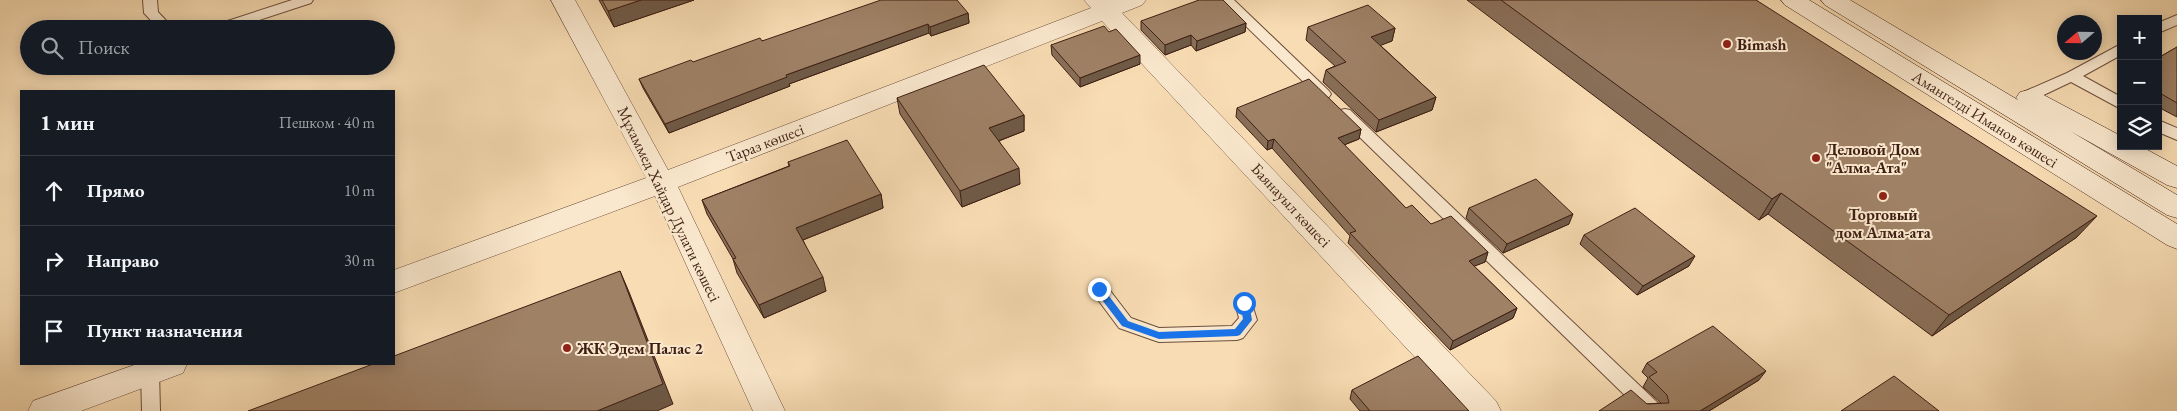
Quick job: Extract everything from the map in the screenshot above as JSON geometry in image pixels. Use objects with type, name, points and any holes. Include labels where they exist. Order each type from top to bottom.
[{"type":"street","name":"Мұхаммед Хайдар Дулати көшесі","points":[[562,0],[662,183],[768,411]]},
{"type":"street","name":"Тараз көшесі","points":[[395,282],[662,183],[1101,5],[1134,0]]},
{"type":"street","name":"Амангелді Иманов көшесі","points":[[1793,0],[2177,238]]},
{"type":"street","name":"Амангелді Иманов көшесі","points":[[1833,0],[2177,208]]},
{"type":"street","name":"Баянауыл көшесі","points":[[1101,5],[1485,411]]},
{"type":"street","points":[[1904,43],[2026,97],[2177,178]]},
{"type":"street","points":[[44,411],[161,368]]},
{"type":"lane","points":[[150,0],[151,13],[158,20]]},
{"type":"lane","points":[[245,20],[306,0]]},
{"type":"lane","points":[[1226,0],[1653,411]]},
{"type":"lane","points":[[2162,27],[2177,19]]},
{"type":"lane","points":[[2026,97],[2072,76],[2117,51]]},
{"type":"lane","points":[[2072,76],[2117,102]]},
{"type":"lane","points":[[2162,127],[2177,135]]},
{"type":"lane","points":[[1099,289],[1125,324],[1159,335],[1237,333],[1248,320],[1244,303]]},
{"type":"lane","points":[[152,411],[161,368]]},
{"type":"building","points":[[602,0],[641,0],[608,11]]},
{"type":"building","points":[[881,0],[957,0],[968,13],[930,27],[928,24],[786,75],[787,77],[665,124],[639,79],[760,38],[762,41]]},
{"type":"building","points":[[1199,0],[1223,0],[1246,23],[1197,41],[1191,35],[1165,45],[1141,21]]},
{"type":"building","name":"Деловой Дом \"Алма-Ата\"","points":[[1501,0],[1756,0],[2097,216],[1949,315],[1781,193],[1772,199]]},
{"type":"building","points":[[1368,5],[1395,28],[1371,37],[1436,97],[1379,120],[1326,70],[1346,62],[1308,27]]},
{"type":"building","points":[[1104,26],[1109,32],[1116,29],[1140,55],[1080,78],[1051,45]]},
{"type":"building","points":[[2177,47],[2177,103],[2162,94],[2162,56]]},
{"type":"building","points":[[984,65],[1024,115],[989,128],[1019,168],[960,191],[897,98]]},
{"type":"building","points":[[1309,79],[1361,129],[1338,138],[1406,208],[1412,205],[1431,224],[1451,216],[1488,252],[1469,261],[1517,308],[1453,341],[1350,233],[1356,231],[1274,139],[1268,141],[1237,108]]},
{"type":"building","points":[[847,140],[881,194],[796,228],[823,277],[759,305],[733,259],[736,258],[702,200],[790,166],[788,162]]},
{"type":"building","points":[[1536,179],[1573,214],[1507,244],[1469,208]]},
{"type":"building","points":[[1635,208],[1695,256],[1643,286],[1584,235]]},
{"type":"building","name":"ЖК Эдем Палас 2","points":[[620,271],[663,384],[597,411],[248,411],[370,365],[395,365],[395,356]]},
{"type":"building","points":[[1713,326],[1766,371],[1700,411],[1599,411],[1631,390],[1647,404],[1669,403],[1667,395],[1649,377],[1657,372],[1647,363]]},
{"type":"building","points":[[1418,356],[1469,411],[1370,411],[1352,390]]},
{"type":"building","points":[[1894,376],[1939,411],[1841,411]]},
{"type":"place","name":"Bimash","points":[[1727,44]]},
{"type":"place","name":"Деловой Дом \"Алма-Ата\"","points":[[1816,158]]},
{"type":"place","name":"Торговый дом Алма-ата","points":[[1883,196]]},
{"type":"place","name":"ЖК Эдем Палас 2","points":[[567,348]]},
{"type":"route","points":[[1099,289],[1125,324],[1159,335],[1237,333],[1248,320],[1244,303]]}]
